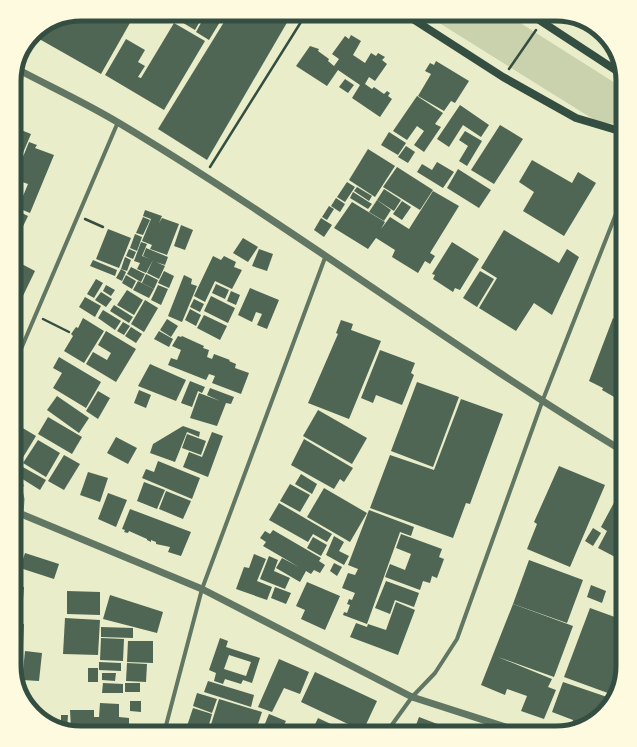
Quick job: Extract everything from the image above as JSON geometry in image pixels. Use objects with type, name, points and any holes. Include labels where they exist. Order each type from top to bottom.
[{"type":"main road","points":[[416,21],[503,77],[576,118],[616,130]]},
{"type":"main road","points":[[542,21],[615,70]]},
{"type":"street","points":[[22,72],[118,122],[204,176],[326,254],[542,402],[616,446]]},
{"type":"street","points":[[21,349],[118,122]]},
{"type":"street","points":[[391,726],[412,697],[435,673],[457,639],[542,402],[616,214]]},
{"type":"street","points":[[166,726],[202,589],[326,254]]},
{"type":"street","points":[[22,514],[202,589],[412,697],[493,726]]},
{"type":"lane","points":[[21,490],[23,499],[22,514]]},
{"type":"path","points":[[204,176],[302,21]]},
{"type":"path","points":[[503,77],[542,21]]},
{"type":"path","points":[[78,215],[103,227]]},
{"type":"path","points":[[36,315],[69,332]]},
{"type":"green space","points":[[436,21],[517,21],[616,84],[616,123],[601,124]]},
{"type":"building","points":[[131,21],[101,74],[38,38],[47,31],[69,22]]},
{"type":"building","points":[[180,21],[200,21],[195,30]]},
{"type":"building","points":[[202,21],[221,21],[209,40],[196,32]]},
{"type":"building","points":[[225,21],[288,21],[207,160],[158,129]]},
{"type":"building","points":[[174,23],[205,41],[164,110],[105,75],[126,39],[145,50],[138,62],[145,66],[138,77],[141,78]]},
{"type":"building","points":[[351,35],[361,41],[353,55],[365,63],[371,53],[376,56],[378,53],[385,57],[382,60],[387,64],[375,81],[369,77],[365,84],[372,89],[374,87],[384,94],[387,91],[390,93],[388,96],[392,99],[380,117],[352,98],[360,85],[338,70],[327,86],[296,66],[310,46],[319,49],[318,51],[329,59],[328,61],[334,66],[339,59],[332,54],[345,36],[349,39]]},
{"type":"building","points":[[436,61],[469,81],[455,103],[451,101],[444,111],[418,96],[431,74],[425,71],[430,63],[434,65]]},
{"type":"building","points":[[345,79],[354,85],[348,93],[339,87]]},
{"type":"building","points":[[417,96],[443,113],[435,124],[441,127],[424,152],[414,145],[424,131],[417,126],[407,140],[393,131]]},
{"type":"building","points":[[460,105],[489,125],[481,137],[463,125],[449,147],[437,139]]},
{"type":"building","points":[[500,125],[523,139],[494,184],[471,170]]},
{"type":"building","points":[[21,130],[31,134],[21,158]]},
{"type":"building","points":[[465,131],[482,141],[467,166],[459,161],[468,146],[459,140]]},
{"type":"building","points":[[389,132],[406,143],[398,155],[381,145]]},
{"type":"building","points":[[29,142],[37,145],[35,148],[54,155],[30,213],[21,209],[21,201],[28,184],[21,182],[21,162]]},
{"type":"building","points":[[406,146],[415,152],[408,163],[398,157]]},
{"type":"building","points":[[368,149],[395,166],[375,197],[349,180]]},
{"type":"building","points":[[532,160],[572,183],[578,172],[596,183],[564,236],[523,211],[534,192],[519,182]]},
{"type":"building","points":[[437,162],[454,172],[443,188],[417,172],[422,164],[432,170]]},
{"type":"building","points":[[397,167],[433,190],[420,210],[383,187]]},
{"type":"building","points":[[458,169],[491,190],[479,208],[447,188]]},
{"type":"building","points":[[347,182],[355,187],[345,202],[337,197]]},
{"type":"building","points":[[357,187],[372,196],[369,201],[354,191]]},
{"type":"building","points":[[384,189],[401,200],[394,211],[377,200]]},
{"type":"building","points":[[433,191],[459,206],[430,253],[435,256],[430,264],[425,261],[418,273],[392,257],[395,250],[376,238],[368,249],[334,228],[352,202],[385,222],[381,229],[390,217],[409,229]]},
{"type":"building","points":[[353,192],[372,204],[368,209],[350,198]]},
{"type":"building","points":[[336,198],[345,204],[340,212],[331,206]]},
{"type":"building","points":[[377,200],[391,210],[384,221],[369,212]]},
{"type":"building","points":[[402,201],[411,207],[402,220],[393,214]]},
{"type":"building","points":[[329,206],[334,209],[327,220],[322,217]]},
{"type":"building","points":[[145,210],[162,216],[159,223],[162,218],[179,224],[167,255],[150,249],[152,245],[142,241],[151,219],[143,216]]},
{"type":"building","points":[[21,212],[28,216],[21,231]]},
{"type":"building","points":[[143,217],[150,220],[143,235],[136,233]]},
{"type":"building","points":[[321,218],[332,225],[324,237],[314,230]]},
{"type":"building","points":[[181,225],[193,230],[185,250],[174,246]]},
{"type":"building","points":[[108,229],[131,238],[119,268],[96,259]]},
{"type":"building","points":[[504,230],[559,263],[567,249],[579,257],[552,315],[534,303],[516,331],[479,308],[497,278],[481,268]]},
{"type":"building","points":[[135,234],[142,237],[137,251],[130,248]]},
{"type":"building","points":[[243,238],[258,247],[248,262],[233,253]]},
{"type":"building","points":[[141,242],[147,244],[142,256],[150,259],[143,256],[146,248],[168,257],[165,265],[156,262],[165,266],[159,279],[147,273],[153,260],[146,273],[137,269],[140,263],[134,261]]},
{"type":"building","points":[[452,242],[479,259],[460,290],[455,288],[453,292],[433,279],[435,275],[432,274]]},
{"type":"building","points":[[129,249],[136,252],[133,259],[126,256]]},
{"type":"building","points":[[259,249],[273,254],[267,271],[252,266]]},
{"type":"building","points":[[213,256],[221,260],[224,256],[236,262],[234,267],[242,270],[232,289],[215,281],[205,302],[194,296]]},
{"type":"building","points":[[125,257],[131,260],[127,271],[121,269]]},
{"type":"building","points":[[93,260],[117,270],[115,276],[90,266]]},
{"type":"building","points":[[21,264],[35,271],[21,300]]},
{"type":"building","points":[[131,267],[145,274],[141,282],[127,274]]},
{"type":"building","points":[[121,269],[126,272],[122,281],[116,278]]},
{"type":"building","points":[[164,271],[174,276],[169,288],[158,283]]},
{"type":"building","points":[[480,271],[494,279],[477,307],[463,298]]},
{"type":"building","points":[[146,274],[158,280],[154,289],[142,283]]},
{"type":"building","points":[[126,275],[136,281],[132,289],[122,283]]},
{"type":"building","points":[[184,275],[192,279],[191,284],[197,286],[182,322],[168,316]]},
{"type":"building","points":[[96,279],[103,283],[94,298],[87,294]]},
{"type":"building","points":[[138,281],[154,289],[149,298],[133,290]]},
{"type":"building","points":[[216,284],[229,290],[225,299],[212,293]]},
{"type":"building","points":[[106,285],[115,290],[111,296],[103,291]]},
{"type":"building","points":[[158,285],[168,289],[161,305],[151,300]]},
{"type":"building","points":[[250,288],[279,300],[267,329],[257,325],[262,314],[256,312],[252,322],[238,315]]},
{"type":"building","points":[[127,290],[143,300],[134,315],[117,305]]},
{"type":"building","points":[[231,291],[240,295],[236,305],[227,301]]},
{"type":"building","points":[[101,292],[112,299],[106,307],[95,300]]},
{"type":"building","points":[[211,296],[235,308],[228,323],[204,311]]},
{"type":"building","points":[[85,297],[101,306],[95,317],[79,307]]},
{"type":"building","points":[[194,299],[204,304],[200,312],[190,307]]},
{"type":"building","points":[[145,300],[158,308],[144,332],[131,324]]},
{"type":"building","points":[[114,305],[133,317],[129,323],[110,311]]},
{"type":"building","points":[[190,309],[201,315],[196,326],[185,320]]},
{"type":"building","points":[[103,310],[121,321],[115,330],[98,318]]},
{"type":"building","points":[[204,315],[227,326],[220,340],[197,328]]},
{"type":"building","points":[[83,318],[104,331],[84,363],[64,351],[73,336],[71,334],[76,327],[78,328]]},
{"type":"building","points":[[613,318],[616,320],[616,398],[602,390],[603,388],[589,381]]},
{"type":"building","points":[[167,319],[178,326],[171,337],[160,330]]},
{"type":"building","points":[[341,320],[353,324],[351,330],[381,341],[349,419],[308,403],[338,334],[336,333]]},
{"type":"building","points":[[123,322],[130,326],[124,335],[117,331]]},
{"type":"building","points":[[131,327],[142,334],[136,343],[125,336]]},
{"type":"building","points":[[106,331],[136,349],[116,382],[86,364],[93,352],[107,360],[111,353],[98,345]]},
{"type":"building","points":[[159,331],[173,339],[169,347],[154,339]]},
{"type":"building","points":[[178,336],[182,336],[204,346],[203,348],[209,350],[207,357],[212,359],[214,354],[230,360],[229,361],[236,364],[235,368],[249,373],[241,394],[212,383],[215,376],[209,374],[206,380],[168,365],[171,358],[177,360],[181,350],[172,346]]},
{"type":"building","points":[[380,350],[415,363],[411,373],[414,375],[402,405],[376,395],[373,403],[361,398]]},
{"type":"building","points":[[59,357],[101,382],[86,408],[53,388],[62,373],[53,368]]},
{"type":"building","points":[[150,364],[186,380],[176,401],[138,386]]},
{"type":"building","points":[[190,381],[205,387],[202,393],[198,391],[192,407],[181,403]]},
{"type":"building","points":[[417,382],[459,397],[433,467],[391,451]]},
{"type":"building","points":[[210,388],[234,397],[231,404],[226,403],[217,426],[190,418],[199,393],[220,401],[207,395]]},
{"type":"building","points":[[139,390],[151,395],[146,408],[134,403]]},
{"type":"building","points":[[98,391],[110,398],[98,419],[86,411]]},
{"type":"building","points":[[57,396],[89,418],[79,433],[47,410]]},
{"type":"building","points":[[461,399],[503,414],[470,504],[466,503],[453,538],[370,508],[390,455],[434,470]]},
{"type":"building","points":[[318,410],[367,438],[352,464],[303,436]]},
{"type":"building","points":[[48,417],[82,437],[72,454],[38,434]]},
{"type":"building","points":[[183,426],[200,432],[199,437],[187,432],[175,462],[150,453],[153,444]]},
{"type":"building","points":[[21,427],[36,436],[21,461]]},
{"type":"building","points":[[212,432],[223,436],[208,477],[183,467],[189,452],[202,457]]},
{"type":"building","points":[[187,434],[206,441],[201,455],[182,448]]},
{"type":"building","points":[[116,437],[137,448],[128,464],[107,453]]},
{"type":"building","points":[[304,439],[353,468],[344,482],[340,479],[334,489],[291,465]]},
{"type":"building","points":[[38,440],[60,453],[46,477],[23,463]]},
{"type":"building","points":[[64,455],[80,464],[64,490],[48,481]]},
{"type":"building","points":[[158,461],[200,478],[192,499],[142,478],[146,469],[154,472]]},
{"type":"building","points":[[21,466],[46,480],[40,490],[21,478]]},
{"type":"building","points":[[559,466],[605,485],[570,567],[527,549],[537,524],[534,522]]},
{"type":"building","points":[[88,472],[108,478],[100,502],[80,495]]},
{"type":"building","points":[[301,474],[317,484],[312,494],[295,484]]},
{"type":"building","points":[[144,482],[165,490],[157,509],[137,501]]},
{"type":"building","points":[[21,483],[24,485],[21,490]]},
{"type":"building","points":[[290,484],[310,495],[300,512],[280,501]]},
{"type":"building","points":[[324,488],[367,513],[350,542],[307,517]]},
{"type":"building","points":[[166,491],[191,501],[183,519],[159,509]]},
{"type":"building","points":[[108,493],[127,500],[116,527],[98,519]]},
{"type":"building","points":[[616,499],[616,557],[598,548],[607,531],[601,527]]},
{"type":"building","points":[[279,503],[332,534],[327,542],[313,534],[308,542],[269,520]]},
{"type":"building","points":[[130,509],[191,532],[181,556],[168,552],[170,547],[156,544],[156,542],[151,540],[151,542],[129,531],[128,533],[124,532],[125,530],[122,529]]},
{"type":"building","points":[[369,510],[414,527],[411,536],[400,532],[367,624],[343,615],[344,612],[347,613],[350,605],[347,604],[349,599],[352,600],[355,593],[342,588],[348,573],[355,575],[358,569],[348,565]]},
{"type":"building","points":[[593,528],[601,533],[593,546],[585,541]]},
{"type":"building","points":[[273,530],[321,558],[319,561],[325,565],[320,573],[314,570],[311,574],[306,571],[300,582],[276,568],[282,558],[299,567],[263,546],[266,542],[260,538],[265,531],[270,534]]},
{"type":"building","points":[[401,534],[442,549],[439,557],[444,559],[437,578],[432,576],[430,583],[423,581],[420,590],[385,577],[390,564],[405,570],[411,554],[396,548]]},
{"type":"building","points":[[334,536],[344,542],[339,551],[349,556],[344,565],[326,555]]},
{"type":"building","points":[[313,537],[327,545],[321,556],[307,548]]},
{"type":"building","points":[[25,553],[59,564],[54,579],[21,568]]},
{"type":"building","points":[[254,554],[266,559],[257,581],[272,587],[267,600],[236,589],[244,567],[249,568]]},
{"type":"building","points":[[269,556],[278,560],[274,571],[290,578],[285,589],[260,579]]},
{"type":"building","points":[[529,560],[583,580],[567,623],[513,604]]},
{"type":"building","points":[[334,563],[342,567],[337,576],[330,571]]},
{"type":"building","points":[[386,581],[419,593],[414,607],[395,600],[390,614],[375,608]]},
{"type":"building","points":[[307,582],[340,596],[325,630],[301,619],[305,610],[296,606]]},
{"type":"building","points":[[591,585],[606,591],[602,603],[587,597]]},
{"type":"building","points":[[21,587],[24,587],[21,612]]},
{"type":"building","points":[[275,587],[291,593],[286,604],[271,598]]},
{"type":"building","points":[[67,591],[100,592],[100,615],[67,614]]},
{"type":"building","points":[[110,595],[163,612],[157,633],[103,619]]},
{"type":"building","points":[[396,602],[415,610],[398,655],[350,637],[356,623],[367,627],[368,624],[386,630]]},
{"type":"building","points":[[513,604],[573,626],[554,677],[498,657],[552,679],[548,687],[556,690],[544,719],[521,711],[527,696],[507,689],[505,695],[481,685]]},
{"type":"building","points":[[590,608],[616,617],[615,678],[610,694],[564,677]]},
{"type":"building","points":[[65,618],[100,620],[98,655],[63,654]]},
{"type":"building","points":[[21,624],[24,624],[23,646],[21,646]]},
{"type":"building","points":[[101,627],[133,628],[133,638],[101,637]]},
{"type":"building","points":[[101,638],[124,639],[123,661],[100,660]]},
{"type":"building","points":[[220,638],[228,641],[226,647],[260,658],[252,683],[243,680],[241,684],[225,679],[223,684],[214,681],[216,673],[209,670]],"holes":[[[229,655],[251,662],[246,676],[224,669]]]},
{"type":"building","points":[[128,641],[153,641],[153,663],[127,662]]},
{"type":"building","points":[[25,651],[42,653],[39,681],[23,680]]},
{"type":"building","points":[[279,659],[309,672],[300,694],[284,688],[272,712],[258,707]]},
{"type":"building","points":[[99,662],[121,663],[121,671],[99,670]]},
{"type":"building","points":[[127,663],[147,664],[146,682],[126,681]]},
{"type":"building","points":[[88,668],[98,668],[98,682],[88,682]]},
{"type":"building","points":[[315,672],[377,701],[365,726],[352,726],[301,702]]},
{"type":"building","points":[[102,673],[116,673],[115,681],[102,680]]},
{"type":"building","points":[[208,681],[254,695],[251,707],[204,692]]},
{"type":"building","points":[[563,682],[608,697],[599,709],[593,714],[576,723],[572,724],[573,720],[552,712]]},
{"type":"building","points":[[103,683],[123,684],[123,693],[102,693]]},
{"type":"building","points":[[125,683],[140,683],[140,692],[125,692]]},
{"type":"building","points":[[197,693],[217,699],[212,713],[193,706]]},
{"type":"building","points":[[219,699],[262,712],[257,726],[211,726]]},
{"type":"building","points":[[130,701],[141,701],[141,712],[130,711]]},
{"type":"building","points":[[100,703],[119,704],[119,717],[129,718],[129,726],[71,725],[70,710],[94,710],[94,717],[99,717]]},
{"type":"building","points":[[193,708],[212,714],[209,726],[187,726]]},
{"type":"building","points":[[269,714],[286,721],[284,726],[264,726]]},
{"type":"building","points":[[61,715],[68,715],[67,725],[61,723]]},
{"type":"building","points":[[419,717],[440,725],[440,726],[416,726]]},
{"type":"building","points":[[318,718],[335,726],[314,726]]}]
